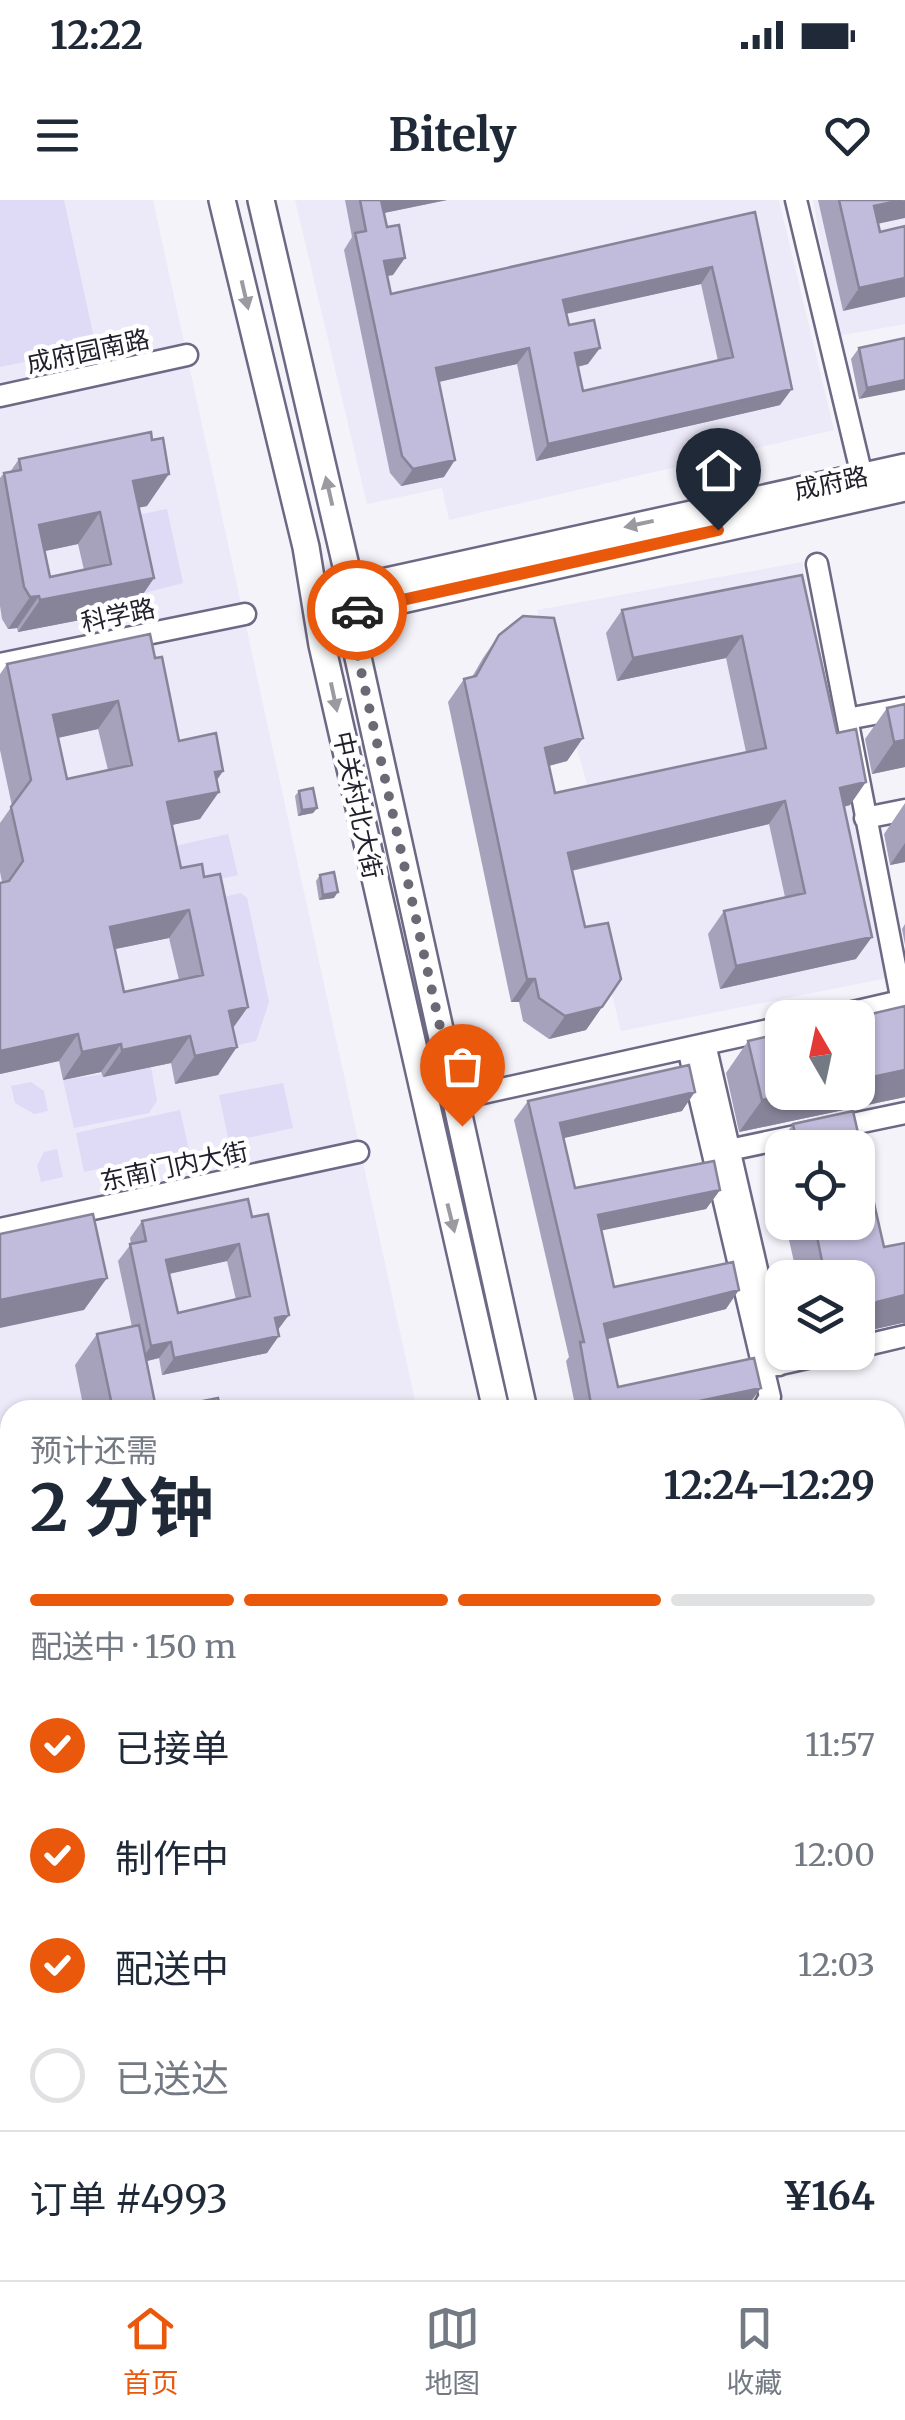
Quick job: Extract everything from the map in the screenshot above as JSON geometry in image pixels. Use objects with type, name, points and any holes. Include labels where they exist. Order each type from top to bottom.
[{"type":"main road","name":"中关村北大街","points":[[222,200],[306,547],[314,601],[494,1400]]},
{"type":"main road","name":"中关村北大街","points":[[261,200],[346,566],[347,599],[522,1400]]},
{"type":"main road","name":"成府路","points":[[347,599],[905,467]]},
{"type":"main road","name":"成府路","points":[[347,599],[905,488]]},
{"type":"main road","points":[[314,601],[347,599]]},
{"type":"street","points":[[796,200],[862,476]]},
{"type":"street","name":"成府园南路","points":[[0,396],[188,355]]},
{"type":"street","points":[[817,564],[904,1006],[875,1011]]},
{"type":"street","name":"科学路","points":[[0,664],[245,614]]},
{"type":"street","points":[[847,719],[905,708]]},
{"type":"street","points":[[866,818],[905,810]]},
{"type":"street","points":[[882,906],[905,900]]},
{"type":"street","points":[[456,1098],[765,1031]]},
{"type":"street","points":[[696,1046],[729,1150],[765,1336]]},
{"type":"street","points":[[696,1046],[765,1341]]},
{"type":"street","points":[[729,1150],[905,1112]]},
{"type":"street","name":"东南门内大街","points":[[0,1228],[358,1152]]},
{"type":"street","points":[[875,1343],[905,1336]]},
{"type":"street","points":[[768,1400],[771,1370]]},
{"type":"shaded area","points":[[0,200],[153,200],[415,1400],[0,1400]]},
{"type":"shaded area","points":[[0,200],[64,200],[96,347],[0,367]]},
{"type":"shaded area","points":[[295,200],[779,200],[834,430],[449,520],[442,488],[367,504]]},
{"type":"shaded area","points":[[813,200],[905,200],[905,324],[838,336]]},
{"type":"shaded area","points":[[167,509],[183,583],[144,593],[128,517]]},
{"type":"shaded area","points":[[802,562],[887,978],[621,1031],[597,933],[578,938],[544,796],[587,784],[537,610]]},
{"type":"shaded area","points":[[228,834],[238,875],[181,888],[171,847]]},
{"type":"shaded area","points":[[241,893],[247,898],[269,1002],[256,1041],[238,1045],[206,901]]},
{"type":"shaded area","points":[[151,1067],[157,1101],[149,1113],[74,1128],[63,1080]]},
{"type":"shaded area","points":[[31,1082],[44,1091],[48,1111],[34,1114],[15,1103],[11,1086]]},
{"type":"shaded area","points":[[283,1083],[293,1128],[229,1142],[219,1095]]},
{"type":"shaded area","points":[[180,1110],[189,1150],[84,1172],[76,1133]]},
{"type":"shaded area","points":[[57,1149],[63,1177],[41,1182],[37,1166],[44,1152]]},
{"type":"building","points":[[360,200],[381,200],[387,227],[399,225],[405,258],[384,261],[391,294],[755,212],[792,389],[548,444],[529,348],[436,368],[455,460],[413,469],[402,456],[355,233],[366,231]],"holes":[[[712,267],[733,357],[583,391],[575,353],[600,348],[594,320],[569,325],[563,300]]]},
{"type":"building","points":[[839,200],[902,200],[874,206],[880,232],[905,226],[905,278],[859,288]]},
{"type":"building","points":[[905,338],[905,380],[867,388],[859,348]]},
{"type":"building","points":[[151,432],[152,440],[163,438],[169,474],[133,481],[154,578],[40,600],[39,596],[30,597],[24,587],[4,473],[21,470],[19,459]],"holes":[[[100,512],[111,564],[50,577],[39,525]]]},
{"type":"building","points":[[802,575],[837,733],[856,729],[866,782],[840,788],[872,937],[736,966],[724,911],[805,893],[785,801],[568,853],[585,927],[608,923],[621,979],[602,1007],[565,1016],[539,998],[535,979],[527,979],[464,679],[476,676],[499,635],[523,616],[554,618],[583,738],[545,748],[555,793],[766,748],[742,636],[633,658],[622,610]]},
{"type":"building","points":[[150,634],[155,658],[162,657],[179,741],[216,733],[223,771],[215,772],[219,792],[167,802],[181,868],[202,864],[204,877],[220,874],[248,1007],[229,1011],[237,1047],[195,1056],[190,1036],[122,1050],[121,1044],[82,1052],[78,1034],[0,1051],[0,883],[9,881],[23,861],[11,807],[31,780],[7,664]],"holes":[[[118,701],[132,765],[67,779],[53,715]],[[189,910],[203,975],[124,992],[110,927]]]},
{"type":"building","points":[[905,704],[905,740],[894,742],[887,708]]},
{"type":"building","points":[[313,788],[317,808],[302,810],[299,791]]},
{"type":"building","points":[[334,872],[338,892],[323,895],[320,875]]},
{"type":"building","points":[[905,1006],[905,1070],[875,1076],[875,1013]]},
{"type":"building","points":[[765,1037],[765,1099],[762,1100],[748,1041]]},
{"type":"building","points":[[689,1065],[695,1092],[560,1123],[575,1188],[714,1161],[720,1190],[598,1215],[614,1287],[733,1262],[739,1290],[604,1324],[618,1387],[754,1358],[761,1388],[704,1400],[590,1400],[580,1342],[584,1342],[528,1101]]},
{"type":"building","points":[[853,1111],[857,1130],[794,1130],[793,1124]]},
{"type":"building","points":[[248,1199],[252,1217],[268,1214],[289,1315],[275,1318],[279,1336],[174,1358],[171,1342],[151,1346],[130,1244],[146,1241],[142,1221]],"holes":[[[239,1244],[250,1296],[178,1313],[166,1260]]]},
{"type":"building","points":[[875,1208],[884,1247],[905,1243],[905,1295],[875,1304],[875,1260],[822,1260],[818,1240],[875,1240]]},
{"type":"building","points":[[93,1214],[107,1278],[0,1300],[0,1234]]},
{"type":"building","points":[[139,1325],[154,1400],[111,1400],[97,1334]]},
{"type":"way so far","points":[[357,610],[348,612],[462,1126]]},
{"type":"route","points":[[357,610],[718,530]]}]
